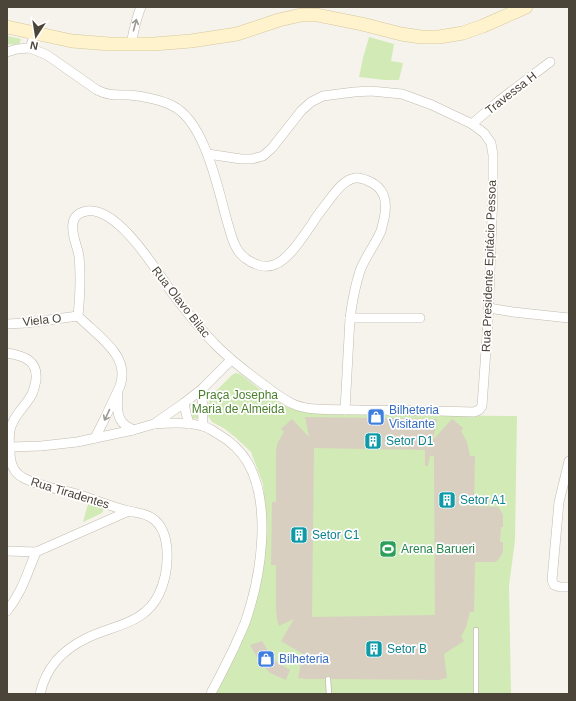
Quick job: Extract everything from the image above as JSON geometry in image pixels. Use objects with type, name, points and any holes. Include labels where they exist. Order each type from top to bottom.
[{"type":"main road","points":[[7,27],[72,42],[154,44],[191,41],[237,34],[279,20],[301,15],[317,15],[356,22],[401,34],[421,37],[439,37],[462,33],[483,26],[526,7]]},
{"type":"street","points":[[131,43],[141,7]]},
{"type":"street","points":[[30,48],[35,34]]},
{"type":"street","points":[[7,52],[17,49],[30,48],[47,55],[104,94],[129,95],[155,100],[173,106],[182,111],[198,132],[208,154],[237,249],[243,257],[252,263],[261,266],[269,266],[276,264],[285,258],[336,191],[346,182],[355,178],[365,179],[381,189],[385,198],[386,208],[381,230],[360,271],[352,305],[345,410]]},
{"type":"street","name":"Travessa H","points":[[472,124],[500,100],[550,62]]},
{"type":"street","name":"Rua Presidente Epitácio Pessoa","points":[[208,154],[241,160],[263,156],[272,148],[301,111],[311,102],[323,96],[354,92],[371,91],[402,94],[472,124],[484,133],[491,143],[493,155],[489,308],[483,401],[481,408],[474,412]]},
{"type":"street","name":"Rua Olavo Bilac","points":[[78,316],[80,298],[80,269],[72,231],[73,222],[76,216],[81,212],[88,210],[98,211],[109,217],[123,228],[140,248],[200,330],[231,360],[292,404],[301,407],[345,410],[474,412]]},
{"type":"street","points":[[489,308],[569,318]]},
{"type":"street","points":[[78,316],[115,352],[123,372],[122,382],[95,438]]},
{"type":"street","name":"Viela O","points":[[7,324],[78,316]]},
{"type":"street","points":[[350,318],[420,318]]},
{"type":"street","name":"Rua Tiradentes","points":[[7,353],[24,357],[31,362],[36,369],[35,386],[31,395],[12,423],[10,433],[8,446],[10,458],[16,473],[31,481],[151,517],[158,523],[162,530],[167,551],[166,576],[154,605],[135,620],[87,638],[59,657],[51,666],[40,694]]},
{"type":"street","points":[[154,424],[202,389],[231,360]]},
{"type":"street","points":[[202,389],[203,426]]},
{"type":"street","points":[[118,391],[119,417],[121,422],[133,430]]},
{"type":"street","points":[[184,403],[189,424]]},
{"type":"street","points":[[8,446],[40,446],[77,442],[154,424],[174,423],[203,426],[227,439],[239,450],[248,463],[256,481],[262,517],[261,549],[256,583],[245,622],[238,639],[210,693]]},
{"type":"street","points":[[569,461],[559,502],[552,580],[554,586],[569,587]]},
{"type":"street","points":[[7,551],[36,552],[129,511]]},
{"type":"street","points":[[7,611],[16,599],[24,583],[36,552]]},
{"type":"lane","points":[[476,630],[476,694]]},
{"type":"lane","points":[[328,679],[329,694]]},
{"type":"green space","points":[[7,36],[21,39],[19,45],[7,44]]},
{"type":"green space","points":[[369,37],[394,44],[391,61],[403,63],[399,80],[359,77]]},
{"type":"green space","name":"Arena Barueri","points":[[236,373],[240,374],[280,403],[293,409],[305,412],[324,414],[517,416],[515,540],[509,586],[511,694],[215,694],[245,630],[265,510],[263,484],[251,452],[225,429],[212,422],[208,416],[207,408],[211,396],[232,375]]},
{"type":"green space","points":[[195,407],[199,408],[199,415],[197,419],[192,418],[191,413]]},
{"type":"green space","points":[[88,504],[102,507],[104,509],[102,513],[83,522]]},
{"type":"building","points":[[305,417],[437,419],[433,440],[452,419],[463,428],[461,431],[467,442],[470,456],[475,456],[474,506],[499,508],[503,515],[503,527],[501,527],[500,542],[503,542],[503,552],[495,562],[475,562],[474,612],[470,612],[466,627],[461,637],[464,641],[444,654],[447,678],[438,680],[332,679],[328,675],[324,679],[298,678],[303,654],[281,641],[294,619],[279,626],[277,619],[276,565],[271,565],[272,502],[276,502],[276,450],[278,442],[284,432],[281,429],[292,419],[309,437]],"holes":[[[314,448],[425,450],[425,466],[428,466],[430,456],[434,456],[435,615],[312,617]]]},
{"type":"building","name":"Bilheteria","points":[[262,641],[272,657],[290,670],[286,680],[270,673],[259,661],[250,645]]},
{"type":"place","name":"Bilheteria Visitante","points":[[376,417]]},
{"type":"place","name":"Setor D1","points":[[373,441]]},
{"type":"place","name":"Setor A1","points":[[447,500]]},
{"type":"place","name":"Setor C1","points":[[299,535]]},
{"type":"place","name":"Arena Barueri","points":[[388,549]]},
{"type":"place","name":"Setor B","points":[[374,649]]},
{"type":"place","name":"Bilheteria","points":[[266,659]]},
{"type":"park label","name":"Praça Josepha Maria de Almeida","points":[[238,402]]}]
